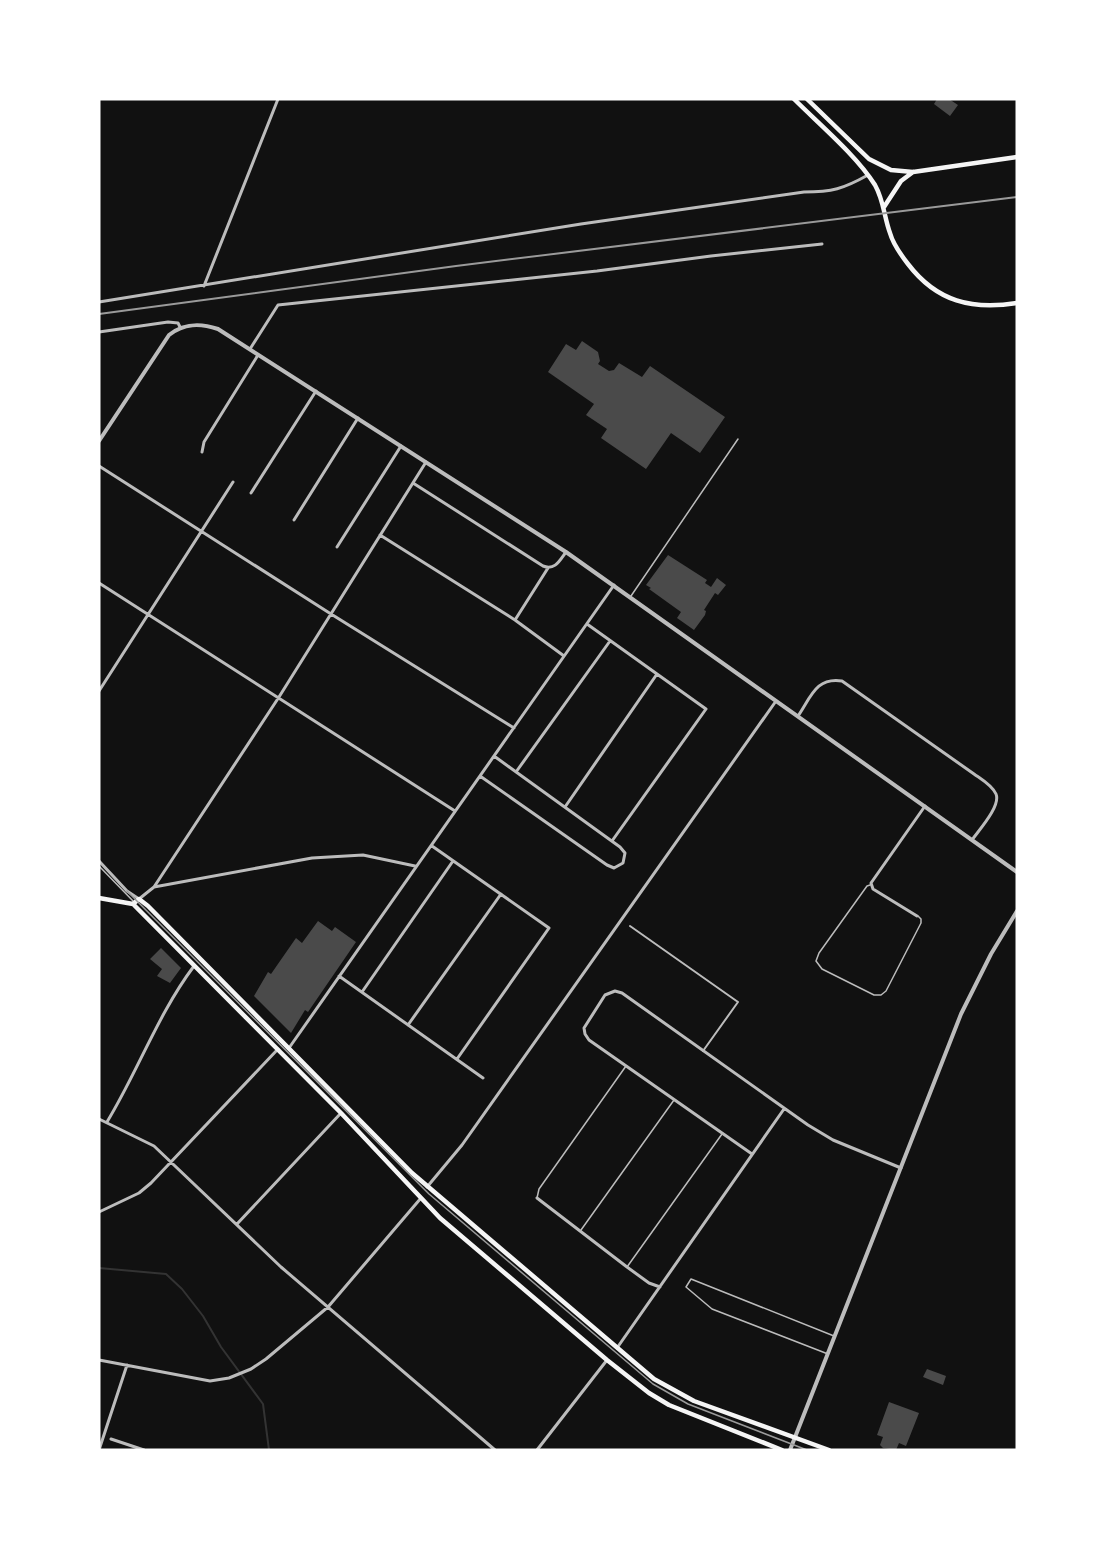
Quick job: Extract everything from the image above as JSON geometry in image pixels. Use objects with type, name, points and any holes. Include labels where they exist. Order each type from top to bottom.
[{"type":"main road","points":[[794,99],[868,175],[881,197],[890,234],[903,258],[932,289],[949,299],[971,305],[996,306],[1017,303]]},
{"type":"main road","points":[[807,99],[869,159],[891,170],[914,172],[1017,158]]},
{"type":"main road","points":[[884,207],[896,188],[914,172]]},
{"type":"main road","points":[[99,898],[134,903],[341,1113],[440,1218],[607,1360],[649,1393],[669,1405],[783,1450]]},
{"type":"main road","points":[[134,903],[139,898],[427,1187],[654,1379],[687,1398],[829,1450]]},
{"type":"street","points":[[204,286],[278,99]]},
{"type":"street","points":[[99,302],[581,224],[804,192],[822,192],[846,188],[868,175]]},
{"type":"street","points":[[250,349],[278,305],[597,272],[822,244]]},
{"type":"street","points":[[99,332],[168,322],[178,323],[180,327]]},
{"type":"street","points":[[99,441],[169,335],[180,327],[196,324],[218,329],[566,552],[1017,872]]},
{"type":"street","points":[[202,452],[204,442],[258,355]]},
{"type":"street","points":[[251,493],[316,391]]},
{"type":"street","points":[[294,520],[358,418]]},
{"type":"street","points":[[337,547],[402,446]]},
{"type":"street","points":[[99,861],[127,891],[139,898],[154,887],[279,697],[426,462]]},
{"type":"street","points":[[99,466],[514,728]]},
{"type":"street","points":[[99,691],[233,482]]},
{"type":"street","points":[[413,483],[548,568]]},
{"type":"street","points":[[380,535],[515,620],[564,656]]},
{"type":"street","points":[[515,620],[548,568],[557,565],[566,552]]},
{"type":"street","points":[[99,583],[455,811]]},
{"type":"street","points":[[289,1048],[614,585]]},
{"type":"street","points":[[587,624],[706,709],[612,841]]},
{"type":"street","points":[[516,772],[610,641]]},
{"type":"street","points":[[565,807],[657,674]]},
{"type":"street","points":[[798,716],[821,682],[830,679],[842,681],[966,767],[991,787],[996,794],[997,801],[972,840]]},
{"type":"street","points":[[427,1187],[462,1145],[777,701]]},
{"type":"street","points":[[480,776],[607,865],[618,867],[623,863],[625,853],[612,841],[494,756]]},
{"type":"street","points":[[917,916],[870,885],[925,806]]},
{"type":"street","points":[[431,845],[549,928],[457,1059]]},
{"type":"street","points":[[154,887],[312,858],[363,855],[416,866]]},
{"type":"street","points":[[362,992],[453,861]]},
{"type":"street","points":[[408,1025],[501,894]]},
{"type":"street","points":[[790,1450],[966,1004],[1017,910]]},
{"type":"street","points":[[630,926],[738,1002],[703,1051]]},
{"type":"street","points":[[107,1122],[161,1016],[194,966]]},
{"type":"street","points":[[339,976],[483,1078]]},
{"type":"street","points":[[752,1154],[589,1040],[584,1028],[606,995],[615,991],[622,993],[784,1109],[832,1140],[901,1168]]},
{"type":"street","points":[[99,1212],[139,1193],[171,1163],[278,1049]]},
{"type":"street","points":[[617,1348],[784,1109]]},
{"type":"street","points":[[237,1224],[341,1113]]},
{"type":"street","points":[[99,1119],[148,1142],[328,1307],[495,1450]]},
{"type":"street","points":[[99,1360],[210,1381],[244,1372],[266,1359],[328,1307],[421,1198]]},
{"type":"street","points":[[537,1198],[580,1233],[649,1283],[660,1287]]},
{"type":"street","points":[[537,1450],[607,1360]]},
{"type":"street","points":[[99,1450],[127,1365]]},
{"type":"street","points":[[111,1439],[144,1450]]},
{"type":"lane","points":[[631,597],[738,439]]},
{"type":"lane","points":[[99,866],[134,903]]},
{"type":"lane","points":[[870,885],[819,952],[816,961],[822,969],[874,995],[881,995],[886,991],[921,923],[921,919],[917,916]]},
{"type":"lane","points":[[537,1198],[539,1189],[626,1065]]},
{"type":"lane","points":[[580,1233],[675,1099]]},
{"type":"lane","points":[[627,1267],[722,1133]]},
{"type":"lane","points":[[829,1354],[712,1309],[686,1287],[691,1279],[836,1336]]},
{"type":"building","points":[[937,99],[949,99],[958,105],[950,116],[934,104]]},
{"type":"building","points":[[582,341],[598,352],[600,361],[598,364],[609,371],[614,370],[619,363],[642,377],[650,366],[725,417],[700,453],[671,433],[646,469],[601,438],[607,429],[586,415],[594,404],[548,372],[566,344],[576,350]]},
{"type":"building","points":[[668,555],[707,580],[705,583],[711,587],[717,578],[726,585],[718,595],[715,593],[704,610],[705,615],[694,630],[677,618],[681,612],[646,585]]},
{"type":"building","points":[[318,921],[332,931],[335,927],[356,942],[308,1012],[305,1010],[291,1033],[254,996],[268,972],[271,974],[296,938],[302,943]]},
{"type":"building","points":[[161,948],[181,968],[170,983],[157,976],[162,969],[150,959]]},
{"type":"building","points":[[927,1369],[946,1376],[943,1385],[923,1377]]},
{"type":"building","points":[[889,1402],[919,1413],[906,1446],[899,1443],[896,1450],[883,1448],[880,1445],[883,1437],[877,1435]]},
{"type":"waterway","points":[[99,1268],[166,1274],[182,1289],[263,1404],[269,1450]]},
{"type":"tram line","points":[[127,891],[429,1194],[653,1384],[688,1404],[807,1450]]},
{"type":"railway","points":[[99,314],[456,266],[1017,197]]}]
